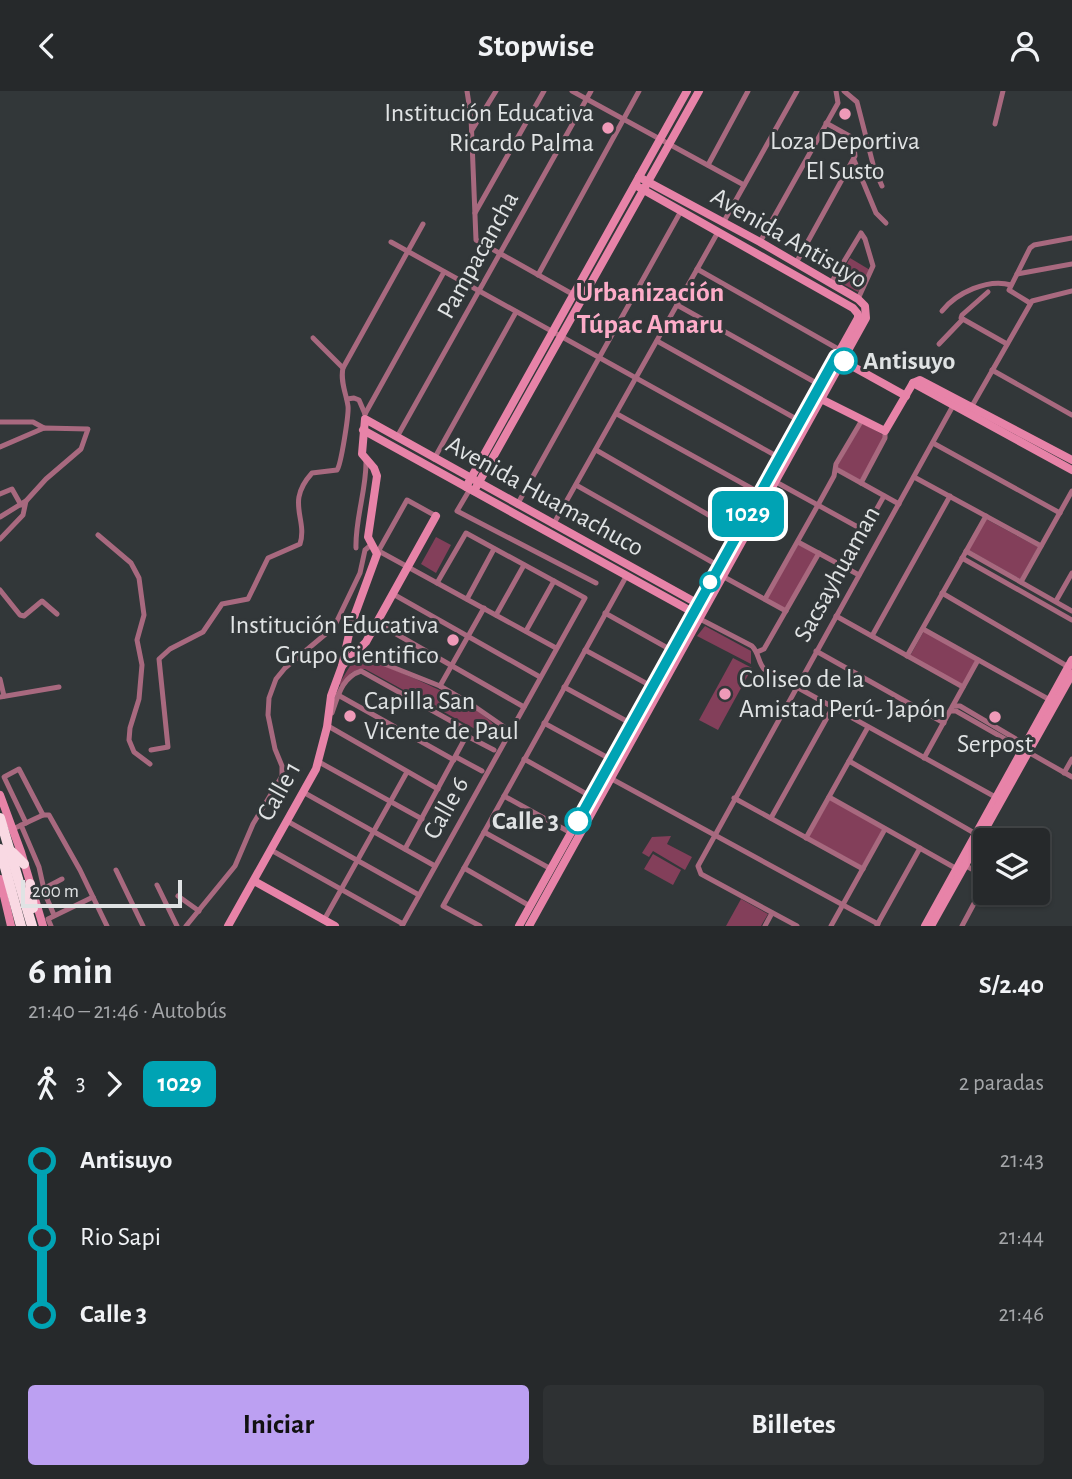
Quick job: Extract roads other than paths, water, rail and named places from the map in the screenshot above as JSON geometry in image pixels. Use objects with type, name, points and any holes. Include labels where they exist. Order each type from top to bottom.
[{"type":"highway","points":[[0,818],[33,926]]},
{"type":"highway","points":[[0,849],[21,926]]},
{"type":"highway","points":[[11,852],[24,864]]},
{"type":"highway","points":[[30,884],[33,926]]},
{"type":"street","points":[[467,91],[476,240],[574,295]]},
{"type":"street","points":[[471,132],[496,91]]},
{"type":"street","points":[[474,215],[544,91]]},
{"type":"street","points":[[572,91],[744,185]]},
{"type":"street","name":"Pampacancha","points":[[397,437],[591,91]]},
{"type":"street","points":[[538,275],[639,91]]},
{"type":"street","points":[[558,333],[574,295],[687,91]]},
{"type":"street","points":[[596,583],[457,511],[699,91]]},
{"type":"street","points":[[708,165],[748,91]]},
{"type":"street","points":[[723,222],[797,91]]},
{"type":"street","points":[[760,242],[838,103],[835,91]]},
{"type":"street","points":[[844,91],[857,102],[874,168],[882,186]]},
{"type":"street","points":[[995,124],[1003,91]]},
{"type":"street","points":[[796,263],[856,153],[853,138],[827,123]]},
{"type":"street","points":[[854,160],[876,213],[886,223]]},
{"type":"street","name":"Avenida Antisuyo","points":[[637,181],[723,222],[858,299],[865,306],[866,319],[840,356]]},
{"type":"street","name":"Avenida Antisuyo","points":[[646,186],[681,211],[857,311],[858,319],[840,356]]},
{"type":"street","points":[[517,505],[681,211]]},
{"type":"street","points":[[158,661],[170,649],[203,632],[222,604],[248,599],[268,558],[300,544],[302,537],[299,498],[312,473],[337,470],[340,466],[348,413],[342,379],[343,368],[424,224]]},
{"type":"street","points":[[553,525],[718,232]]},
{"type":"street","points":[[831,283],[858,233],[863,234],[873,266],[858,299]]},
{"type":"street","points":[[1010,287],[1031,246],[1072,238]]},
{"type":"street","points":[[391,242],[784,460]]},
{"type":"street","points":[[1017,274],[1072,267]]},
{"type":"street","points":[[697,269],[906,396]]},
{"type":"street","points":[[365,416],[444,272]]},
{"type":"street","points":[[942,311],[952,299],[996,283],[1010,287],[1030,303]]},
{"type":"street","points":[[972,406],[1030,303],[1037,298],[1072,291]]},
{"type":"street","points":[[939,344],[988,292]]},
{"type":"street","points":[[677,305],[820,385]]},
{"type":"street","points":[[434,459],[516,312]]},
{"type":"street","points":[[962,317],[1007,344]]},
{"type":"street","points":[[313,338],[343,368]]},
{"type":"street","points":[[657,341],[800,421]]},
{"type":"street","points":[[519,926],[592,796],[608,776],[612,760],[636,726],[673,651],[724,576],[776,482],[800,421],[840,356]]},
{"type":"street","points":[[529,926],[608,776],[700,612],[719,566],[738,532],[760,493],[823,400],[840,356]]},
{"type":"street","points":[[992,370],[1072,415]]},
{"type":"street","points":[[861,483],[885,438],[885,431],[913,383],[921,380],[1069,458],[1072,447]]},
{"type":"street","points":[[913,383],[1072,470]]},
{"type":"street","points":[[346,399],[359,400],[365,416]]},
{"type":"street","points":[[823,400],[885,431]]},
{"type":"street","name":"Sacsayhuaman","points":[[772,913],[701,874],[698,866],[954,404]]},
{"type":"street","points":[[617,414],[760,493]]},
{"type":"street","name":"Calle 1","points":[[228,926],[319,762],[330,699],[342,666],[351,625],[376,557],[368,533],[377,476],[361,449],[365,416]]},
{"type":"street","name":"Avenida Huamachuco","points":[[365,416],[472,486],[517,505],[700,612]]},
{"type":"street","points":[[765,599],[799,542],[836,469],[836,464],[862,421]]},
{"type":"street","points":[[0,422],[33,422],[44,428]]},
{"type":"street","points":[[0,447],[44,428],[88,429],[80,449],[23,503],[0,517]]},
{"type":"street","name":"Avenida Huamachuco","points":[[363,430],[472,486],[626,575],[700,612]]},
{"type":"street","points":[[933,443],[1060,513]]},
{"type":"street","points":[[596,450],[738,532]]},
{"type":"street","points":[[356,548],[366,459]]},
{"type":"street","points":[[836,469],[899,504]]},
{"type":"street","points":[[914,477],[1041,546]]},
{"type":"street","points":[[776,482],[865,531]]},
{"type":"street","points":[[576,485],[719,566]]},
{"type":"street","points":[[0,493],[12,489],[23,503],[23,515],[0,539]]},
{"type":"street","points":[[1021,582],[1072,491]]},
{"type":"street","points":[[845,567],[884,496]]},
{"type":"street","points":[[872,636],[950,496]]},
{"type":"street","points":[[375,548],[407,501],[436,516]]},
{"type":"street","name":"Calle 1","points":[[342,666],[357,653],[377,623],[436,516]]},
{"type":"street","points":[[907,656],[986,516]]},
{"type":"street","points":[[437,583],[466,533],[494,548],[554,581],[526,631]]},
{"type":"street","points":[[98,535],[131,563],[137,572],[144,605],[144,620],[137,640],[142,659],[139,699],[129,740],[134,752],[150,764]]},
{"type":"street","points":[[799,542],[859,575]]},
{"type":"street","points":[[186,926],[234,866],[253,824],[282,776],[282,766],[275,749],[268,715],[269,698],[276,678],[285,667],[338,622],[360,573],[365,550],[375,548],[556,648]]},
{"type":"street","points":[[467,599],[494,548]]},
{"type":"street","points":[[966,551],[1072,611]]},
{"type":"street","points":[[757,652],[764,649],[819,553]]},
{"type":"street","points":[[962,558],[1072,620]]},
{"type":"street","points":[[496,615],[524,565]]},
{"type":"street","points":[[1056,601],[1072,573]]},
{"type":"street","points":[[480,926],[443,906],[626,575]]},
{"type":"street","points":[[724,576],[786,611]]},
{"type":"street","name":"Calle 6","points":[[402,925],[584,598],[554,581]]},
{"type":"street","points":[[0,590],[20,615],[24,615],[42,601],[57,614]]},
{"type":"street","points":[[942,593],[1071,667]]},
{"type":"street","points":[[393,594],[540,677]]},
{"type":"street","points":[[440,686],[484,608]]},
{"type":"street","points":[[700,612],[752,646],[764,669],[999,799]]},
{"type":"street","points":[[605,613],[673,651]]},
{"type":"street","points":[[836,616],[963,687]]},
{"type":"street","points":[[377,623],[524,707]]},
{"type":"street","points":[[923,629],[1050,700]]},
{"type":"street","points":[[585,650],[653,687]]},
{"type":"street","points":[[816,651],[944,723]]},
{"type":"street","points":[[357,653],[440,686],[510,731]]},
{"type":"street","points":[[142,659],[158,661]]},
{"type":"street","points":[[924,758],[978,660]]},
{"type":"street","points":[[151,750],[168,747],[158,661]]},
{"type":"street","points":[[1026,749],[1050,700],[1071,667]]},
{"type":"street","points":[[931,926],[1071,667]]},
{"type":"street","points":[[438,789],[327,727],[338,695],[356,672],[364,671],[494,750]]},
{"type":"street","points":[[0,679],[2,697],[59,687]]},
{"type":"street","points":[[564,687],[636,726]]},
{"type":"street","points":[[338,695],[482,771]]},
{"type":"street","points":[[951,709],[960,706],[1072,777]]},
{"type":"street","points":[[771,818],[833,707]]},
{"type":"street","points":[[544,723],[612,760]]},
{"type":"street","points":[[806,838],[868,727]]},
{"type":"street","points":[[405,849],[468,734]]},
{"type":"street","points":[[524,759],[592,796]]},
{"type":"street","points":[[1064,773],[1072,759]]},
{"type":"street","points":[[849,761],[973,832]]},
{"type":"street","points":[[319,762],[422,819]]},
{"type":"street","points":[[48,920],[45,888],[4,777],[19,769],[93,897],[104,925]]},
{"type":"street","points":[[324,920],[407,772]]},
{"type":"street","points":[[608,776],[877,925],[920,848]]},
{"type":"street","points":[[303,792],[435,866]]},
{"type":"street","points":[[0,795],[20,826],[24,864],[30,884],[51,926]]},
{"type":"street","points":[[504,796],[571,834]]},
{"type":"street","points":[[829,797],[920,848],[973,872]]},
{"type":"street","points":[[734,798],[863,869]]},
{"type":"street","points":[[980,828],[999,799]]},
{"type":"street","points":[[20,826],[45,815]]},
{"type":"street","points":[[287,821],[419,895]]},
{"type":"street","points":[[831,926],[885,829]]},
{"type":"street","points":[[484,832],[551,869]]},
{"type":"street","points":[[925,926],[962,869],[973,842]]},
{"type":"street","points":[[271,850],[402,925]]},
{"type":"street","points":[[464,868],[530,906]]},
{"type":"street","points":[[116,870],[143,926]]},
{"type":"street","points":[[0,879],[2,900],[11,926]]},
{"type":"street","points":[[45,888],[62,879]]},
{"type":"street","points":[[254,881],[335,926]]},
{"type":"street","points":[[157,885],[177,926]]},
{"type":"street","points":[[178,896],[199,911]]},
{"type":"street","points":[[48,920],[93,897]]},
{"type":"street","points":[[962,926],[973,905]]},
{"type":"street","points":[[765,926],[772,913],[797,926]]},
{"type":"place","name":"Loza Deportiva El Susto","points":[[845,114]]},
{"type":"place","name":"Institución Educativa Ricardo Palma","points":[[608,128]]},
{"type":"place","name":"Antisuyo","points":[[844,361]]},
{"type":"place","name":"Institución Educativa Grupo Cientifico","points":[[453,640]]},
{"type":"place","name":"Coliseo de la Amistad Perú- Japón","points":[[725,694]]},
{"type":"place","name":"Capilla San Vicente de Paul","points":[[350,716]]},
{"type":"place","name":"Serpost","points":[[995,717]]},
{"type":"place","name":"Calle 3","points":[[578,821]]},
{"type":"district","name":"Urbanización Túpac Amaru","points":[[650,309]]}]
